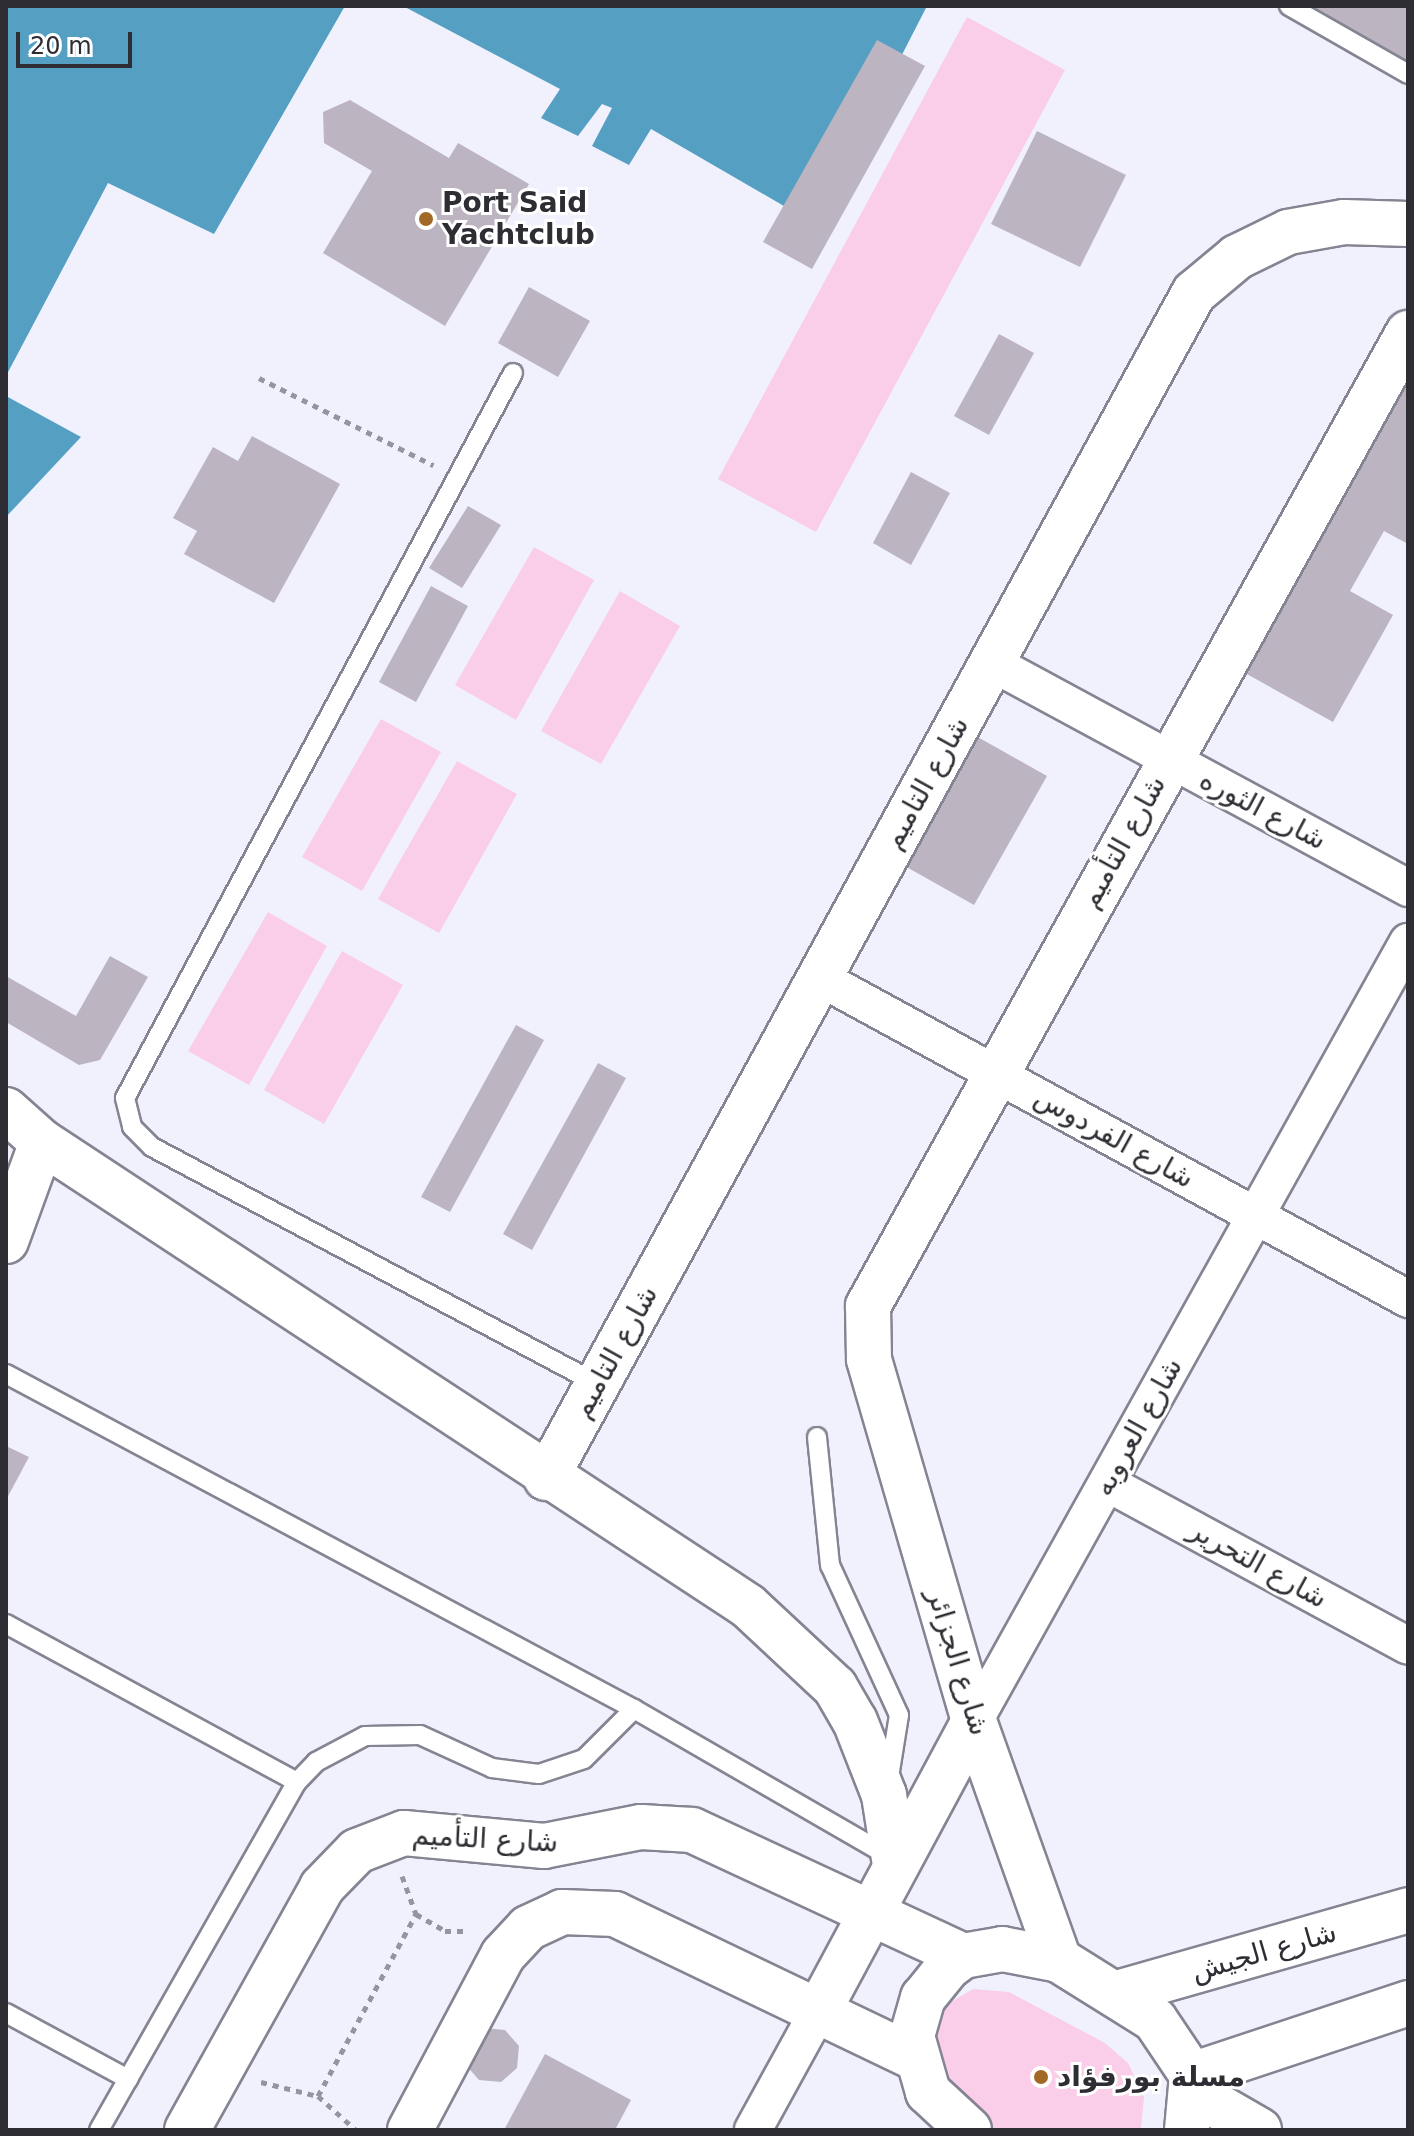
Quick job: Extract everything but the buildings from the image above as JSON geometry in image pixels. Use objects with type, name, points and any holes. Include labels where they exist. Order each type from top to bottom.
[{"type":"street","name":"شارع التاميم","points":[[546,1478],[1194,293],[1237,257],[1288,232],[1344,222],[1408,224]]},
{"type":"street","name":"شارع التأميم","points":[[869,1359],[865,1323],[874,1289],[1408,333]]},
{"type":"street","name":"شارع الثوره","points":[[992,663],[1408,888]]},
{"type":"street","name":"شارع العروبه","points":[[818,2012],[894,1859],[1408,942]]},
{"type":"street","name":"شارع الفردوس","points":[[820,978],[1408,1299]]},
{"type":"street","points":[[6,1110],[24,1146],[546,1478],[700,1570],[792,1645],[849,1709],[884,1795],[894,1859]]},
{"type":"street","points":[[6,1241],[24,1146]]},
{"type":"street","name":"شارع الجزائر","points":[[869,1359],[974,1721],[1059,1960]]},
{"type":"street","name":"شارع التحرير","points":[[1107,1483],[1408,1646]]},
{"type":"street","name":"شارع التأميم","points":[[197,2113],[322,1887],[357,1851],[396,1835],[429,1831],[544,1846],[641,1827],[692,1830],[963,1956]]},
{"type":"street","points":[[544,1846],[562,1912]]},
{"type":"street","name":"شارع الجيش","points":[[1121,1992],[1403,1904]]},
{"type":"street","points":[[410,2130],[503,1955],[528,1928],[562,1912],[615,1914],[912,2056]]},
{"type":"street","points":[[969,2130],[928,2092],[912,2056],[923,1998],[963,1956],[1002,1949],[1059,1960],[1121,1992],[1155,2020],[1191,2099],[1259,2130]]},
{"type":"street","points":[[1191,2099],[1408,2003]]},
{"type":"street","points":[[753,2130],[818,2012]]},
{"type":"lane","points":[[1302,9],[1408,74]]},
{"type":"lane","points":[[513,373],[128,1082],[127,1114],[152,1147],[598,1384]]},
{"type":"lane","points":[[6,1374],[634,1709],[894,1859]]},
{"type":"lane","points":[[817,1437],[830,1565],[899,1715],[884,1795]]},
{"type":"lane","points":[[6,1624],[297,1782]]},
{"type":"lane","points":[[99,2130],[297,1782],[339,1746],[393,1732],[447,1743],[492,1768],[539,1774],[584,1759],[634,1709]]},
{"type":"lane","points":[[6,2013],[128,2079]]},
{"type":"path","points":[[259,378],[456,477]]},
{"type":"path","points":[[318,2096],[416,1914],[396,1835]]},
{"type":"path","points":[[416,1914],[445,1931],[478,1929]]},
{"type":"path","points":[[197,2113],[262,2082],[318,2096],[356,2130]]},
{"type":"shaded area","points":[[967,17],[1065,70],[816,532],[718,479]]},
{"type":"shaded area","points":[[534,547],[594,580],[516,720],[455,685]]},
{"type":"shaded area","points":[[620,591],[680,626],[601,764],[541,731]]},
{"type":"shaded area","points":[[381,719],[441,752],[362,891],[302,857]]},
{"type":"shaded area","points":[[457,761],[517,794],[439,933],[378,899]]},
{"type":"shaded area","points":[[268,912],[327,946],[249,1085],[188,1051]]},
{"type":"shaded area","points":[[342,951],[403,985],[324,1124],[264,1090]]},
{"type":"shaded area","points":[[973,1989],[1009,1992],[1105,2043],[1128,2063],[1144,2097],[1141,2129],[992,2130],[950,2103],[925,2017]]},
{"type":"water","points":[[6,6],[345,6],[214,234],[108,183],[6,376]]},
{"type":"water","points":[[403,6],[927,6],[815,224],[651,129],[629,165],[592,146],[612,108],[602,104],[578,136],[541,118],[560,89]]},
{"type":"water","points":[[6,396],[81,437],[6,517]]},
{"type":"place","name":"Port Said Yachtclub","points":[[426,219]]},
{"type":"place","name":"مسلة بورفؤاد","points":[[1041,2077]]}]
